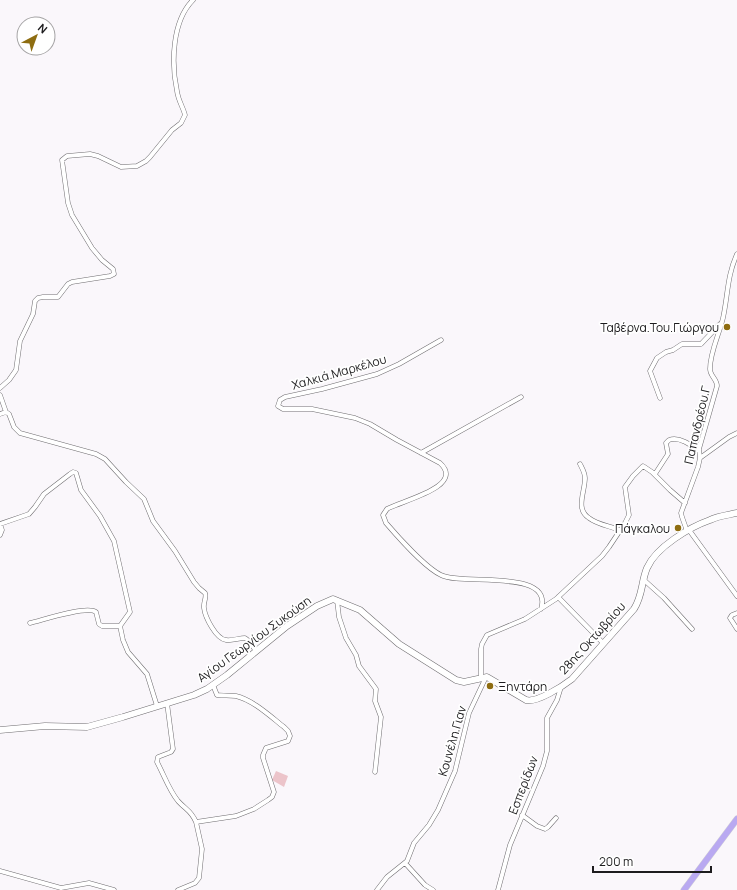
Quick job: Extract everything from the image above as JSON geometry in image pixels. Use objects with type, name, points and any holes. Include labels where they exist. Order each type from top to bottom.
[{"type":"main road","name":"28ης Οκτωβρίου","points":[[561,687],[574,676],[636,605],[641,595],[647,568],[652,558],[688,530],[710,519],[737,513]]},
{"type":"main road","name":"Αγίου Γεωργίου Συκούση","points":[[0,730],[45,726],[87,727],[123,718],[156,706],[194,695],[213,685],[287,626],[317,606],[330,600],[337,600]]},
{"type":"main road","points":[[337,600],[360,610],[399,644],[456,680],[464,682],[484,677],[528,701],[561,687]]},
{"type":"main road","points":[[684,890],[737,818]]},
{"type":"street","points":[[0,388],[9,380],[16,370],[20,341],[33,314],[35,301],[42,297],[58,297],[70,282],[110,276],[114,274],[113,269],[102,260],[92,248],[72,214],[68,203],[62,160],[67,156],[90,154],[98,156],[121,167],[137,166],[146,162],[172,130],[183,121],[185,115],[177,93],[174,51],[180,19],[184,10],[193,0]]},
{"type":"street","name":"Παπανδρέου.Γ","points":[[688,530],[681,515],[700,458],[699,451],[717,386],[717,381],[710,368],[713,350],[721,322],[730,272],[737,254]]},
{"type":"street","points":[[660,398],[650,371],[657,358],[682,344],[701,344],[721,322]]},
{"type":"street","name":"Χαλκιά.Μαρκέλου","points":[[441,340],[388,370],[322,389],[285,397],[280,400],[278,404],[279,407],[283,409],[312,409],[355,418],[370,424],[442,465],[446,472],[446,478],[426,493],[387,509],[384,515],[386,523],[428,566],[441,576],[465,580],[507,580],[528,584],[536,589],[541,597],[541,609]]},
{"type":"street","points":[[0,395],[6,412],[9,414],[14,427],[20,433],[96,454],[105,459],[144,499],[152,521],[194,582],[205,593],[206,597],[203,606],[204,611],[215,632],[221,638],[226,640],[245,638],[256,651]]},
{"type":"street","points":[[421,453],[521,397]]},
{"type":"street","points":[[0,414],[6,412]]},
{"type":"street","points":[[700,458],[737,433]]},
{"type":"street","points":[[655,474],[667,457],[668,453],[666,443],[669,440],[676,439],[687,443],[699,451]]},
{"type":"street","points":[[580,464],[585,478],[582,501],[583,513],[595,522],[621,531]]},
{"type":"street","points":[[484,677],[481,649],[487,635],[515,624],[541,609],[558,597],[602,556],[621,531],[629,513],[625,487],[643,466],[655,474],[685,503]]},
{"type":"street","points":[[0,535],[2,530],[0,524],[29,514],[44,494],[73,472],[76,473],[81,490],[100,516],[114,541],[130,612],[120,626],[123,640],[128,652],[147,674],[156,706]]},
{"type":"street","points":[[688,530],[737,596]]},
{"type":"street","points":[[644,580],[664,598],[692,629]]},
{"type":"street","points":[[558,597],[603,643]]},
{"type":"street","points":[[337,600],[339,616],[346,638],[356,655],[359,666],[376,688],[375,702],[381,717],[375,772]]},
{"type":"street","points":[[30,623],[82,609],[91,609],[96,612],[99,624],[102,626],[120,626]]},
{"type":"street","points":[[737,613],[730,616],[730,618],[737,629]]},
{"type":"street","name":"Κουνέλη.Γιαν","points":[[405,863],[416,839],[429,825],[450,785],[455,771],[469,713],[484,677]]},
{"type":"street","points":[[196,822],[236,816],[254,809],[272,797],[274,792],[263,761],[263,755],[266,748],[288,741],[290,736],[284,727],[253,704],[235,696],[217,695],[213,685]]},
{"type":"street","name":"Εσπερίδων","points":[[498,890],[510,845],[540,776],[546,751],[547,718],[557,700],[561,687]]},
{"type":"street","points":[[167,703],[173,749],[171,752],[158,757],[157,762],[173,793],[181,804],[192,813],[196,822],[202,849],[199,878],[195,883],[178,890]]},
{"type":"street","points":[[522,815],[537,826],[545,829],[556,818]]},
{"type":"street","points":[[377,890],[387,877],[405,863],[425,885],[433,890]]},
{"type":"street","points":[[0,871],[62,888],[89,883],[114,890]]},
{"type":"shaded area","points":[[276,771],[288,776],[284,787],[272,780]]},
{"type":"place","name":"Ταβέρνα.Του.Γιώργου","points":[[727,327]]},
{"type":"place","name":"Πάγκαλου","points":[[678,528]]},
{"type":"place","name":"Ξηντάρη","points":[[490,686]]}]
